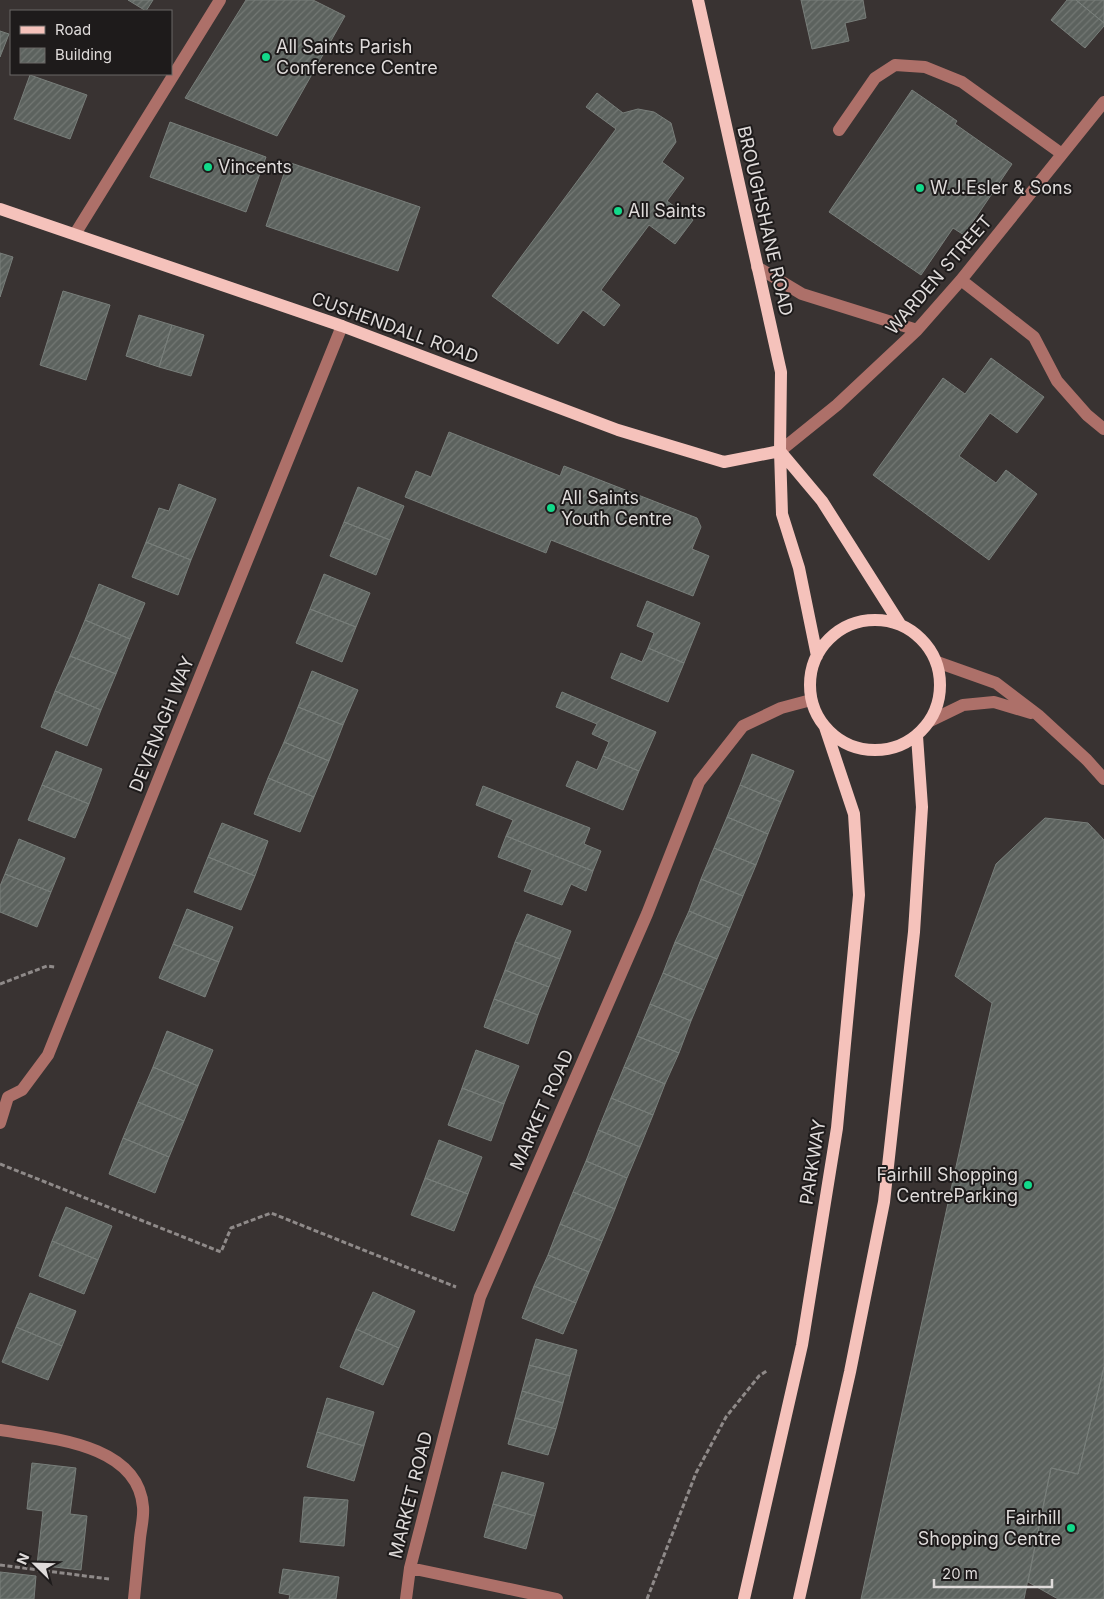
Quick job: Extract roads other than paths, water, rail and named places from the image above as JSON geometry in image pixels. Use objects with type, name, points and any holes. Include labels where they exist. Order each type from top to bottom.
[{"type":"main road","name":"BROUGHSHANE ROAD","points":[[698,0],[781,372],[780,451],[782,514],[800,568],[817,656]]},
{"type":"main road","name":"CUSHENDALL ROAD","points":[[0,208],[342,326],[618,430],[724,462],[780,451]]},
{"type":"main road","points":[[780,451],[822,501],[900,624]]},
{"type":"main road","points":[[862,620],[882,620],[900,624],[915,633],[928,646],[937,662],[940,682],[938,702],[930,721],[917,736],[898,747],[878,751],[858,749],[840,741],[825,727],[816,715],[811,700],[810,674],[817,656],[828,640],[844,627],[862,620]]},
{"type":"main road","name":"PARKWAY","points":[[744,1599],[802,1345],[837,1128],[859,895],[854,814],[825,727]]},
{"type":"main road","points":[[799,1599],[850,1372],[884,1202],[914,932],[922,807],[917,736]]},
{"type":"street","points":[[75,234],[220,0]]},
{"type":"street","points":[[839,130],[875,78],[895,65],[925,67],[962,82],[1062,154]]},
{"type":"street","name":"WARDEN STREET","points":[[780,451],[837,405],[918,330],[961,280],[1104,102]]},
{"type":"street","points":[[757,267],[802,294],[918,330]]},
{"type":"street","points":[[961,280],[1034,337],[1057,381],[1087,415],[1104,429]]},
{"type":"street","name":"DEVENAGH WAY","points":[[0,1123],[4,1096],[22,1090],[48,1055],[342,326]]},
{"type":"street","points":[[937,662],[996,683],[1038,715],[1087,760],[1104,779]]},
{"type":"street","name":"MARKET ROAD","points":[[406,1599],[410,1568],[480,1297],[647,914],[699,782],[743,726],[781,708],[811,700]]},
{"type":"street","points":[[930,721],[963,705],[994,702],[1038,715]]},
{"type":"street","points":[[0,1430],[74,1442],[109,1457],[126,1469],[140,1488],[143,1508],[134,1599]]},
{"type":"street","points":[[410,1568],[557,1599]]},
{"type":"place","name":"All Saints Parish Conference Centre","points":[[266,57]]},
{"type":"place","name":"Vincents","points":[[208,167]]},
{"type":"place","name":"W.J.Esler & Sons","points":[[920,188]]},
{"type":"place","name":"All Saints","points":[[618,211]]},
{"type":"place","name":"All Saints Youth Centre","points":[[551,508]]},
{"type":"place","name":"Fairhill Shopping CentreParking","points":[[1028,1185]]},
{"type":"place","name":"Fairhill Shopping Centre","points":[[1071,1528]]}]
